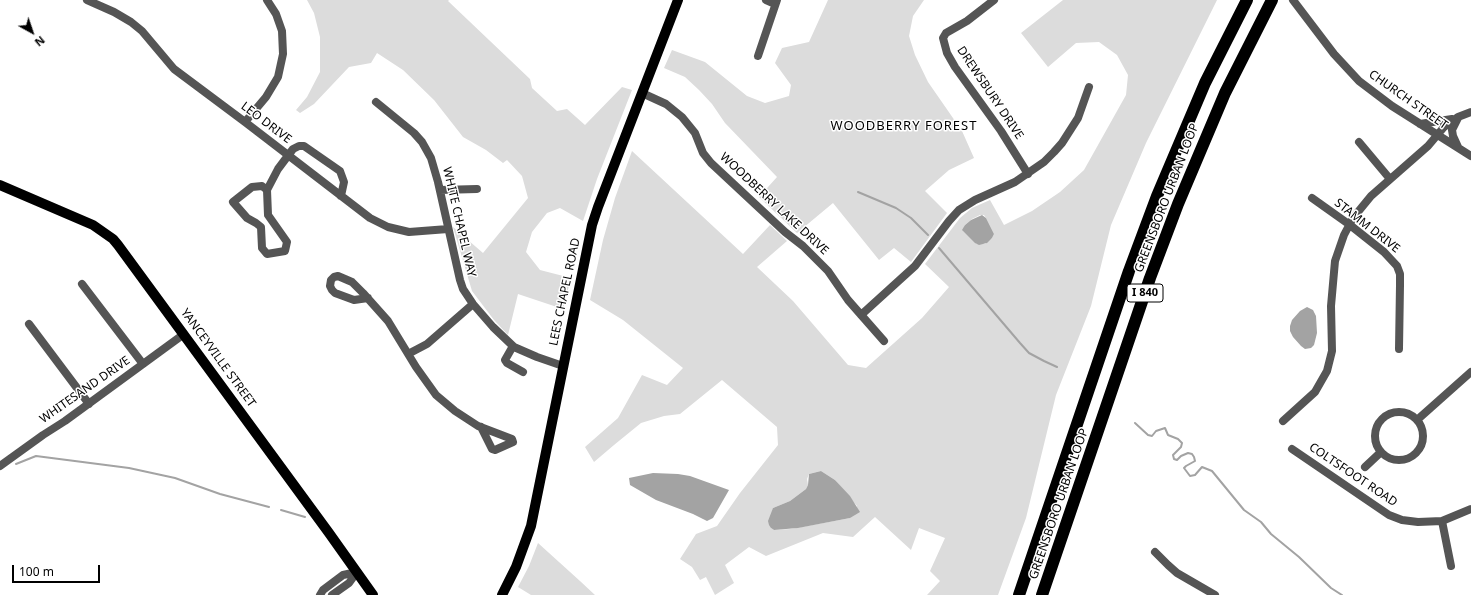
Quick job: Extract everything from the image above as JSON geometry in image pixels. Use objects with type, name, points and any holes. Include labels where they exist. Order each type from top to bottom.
[{"type":"highway","name":"GREENSBORO URBAN LOOP","points":[[1019,595],[1129,271],[1155,202],[1199,96],[1247,0]]},
{"type":"highway","name":"GREENSBORO URBAN LOOP","points":[[1042,595],[1150,278],[1175,211],[1222,99],[1272,0]]},
{"type":"main road","name":"LEES CHAPEL ROAD","points":[[502,595],[516,567],[530,526],[592,225],[678,0]]},
{"type":"main road","name":"YANCEYVILLE STREET","points":[[0,185],[92,225],[113,239],[184,334],[373,595]]},
{"type":"street","name":"LEO DRIVE","points":[[86,0],[114,12],[131,22],[142,31],[174,69],[370,218],[394,229],[409,232],[448,229]]},
{"type":"street","points":[[245,122],[266,97],[278,76],[284,54],[282,31],[276,14],[267,0]]},
{"type":"street","points":[[758,56],[776,2],[766,0]]},
{"type":"street","name":"DREWSBURY DRIVE","points":[[994,0],[967,21],[946,33],[943,38],[947,53],[955,67],[1001,131],[1028,174]]},
{"type":"street","name":"CHURCH STREET","points":[[1293,0],[1334,54],[1359,81],[1381,98],[1436,135],[1471,156]]},
{"type":"street","points":[[861,315],[915,266],[959,210],[975,200],[1015,182],[1044,162],[1062,142],[1078,118],[1089,87]]},
{"type":"street","name":"WOODBERRY LAKE DRIVE","points":[[642,93],[666,104],[682,117],[694,133],[703,153],[711,163],[828,271],[861,315],[884,341]]},
{"type":"street","name":"WHITE CHAPEL WAY","points":[[376,102],[414,133],[422,142],[431,158],[440,190],[460,280],[463,289],[473,304],[493,328],[513,346],[537,357],[563,366]]},
{"type":"street","points":[[1420,124],[1437,122],[1471,112]]},
{"type":"street","points":[[1283,420],[1314,392],[1327,371],[1332,351],[1331,306],[1335,261],[1339,247],[1350,225],[1364,203],[1428,146],[1444,126],[1458,117]]},
{"type":"street","points":[[1458,117],[1452,130],[1458,148]]},
{"type":"street","points":[[1359,142],[1390,179]]},
{"type":"street","points":[[267,190],[262,186],[252,187],[233,202],[247,218],[261,227],[262,248],[267,254],[285,251],[287,242],[268,215],[267,190],[278,169],[293,149],[299,146],[304,146],[340,171],[344,182],[341,196]]},
{"type":"street","points":[[440,190],[477,189]]},
{"type":"street","name":"STAMM DRIVE","points":[[1312,198],[1350,225],[1384,252],[1397,266],[1400,274],[1399,349]]},
{"type":"street","points":[[256,223],[262,222],[268,215]]},
{"type":"street","points":[[82,284],[143,364]]},
{"type":"street","points":[[368,298],[388,322],[429,387],[436,395],[455,411],[481,427],[512,439],[513,442],[495,450],[492,449],[481,427]]},
{"type":"street","points":[[408,354],[427,344],[473,304]]},
{"type":"street","points":[[29,324],[89,404]]},
{"type":"street","name":"WHITESAND DRIVE","points":[[0,466],[42,435],[89,404],[184,334]]},
{"type":"street","points":[[513,346],[505,360],[506,363],[523,372]]},
{"type":"street","points":[[1417,420],[1471,372]]},
{"type":"street","points":[[1401,412],[1410,415],[1417,420],[1422,428],[1423,438],[1421,447],[1415,454],[1407,459],[1398,460],[1388,458],[1381,452],[1376,444],[1375,435],[1377,426],[1383,418],[1391,414],[1401,412]]},
{"type":"street","name":"COLTSFOOT ROAD","points":[[1292,449],[1389,515],[1402,520],[1418,522],[1442,521],[1471,509]]},
{"type":"street","points":[[1365,466],[1381,452]]},
{"type":"street","points":[[1442,521],[1451,566]]},
{"type":"street","points":[[1155,552],[1177,573],[1215,595]]},
{"type":"street","points":[[330,585],[334,594],[349,583],[357,572]]},
{"type":"street","points":[[320,595],[323,590],[343,575],[357,572]]},
{"type":"shaded area","points":[[307,0],[449,0],[448,1],[530,79],[532,88],[557,111],[567,109],[585,125],[622,87],[632,90],[597,179],[583,221],[560,208],[547,213],[532,232],[526,252],[540,270],[571,278],[563,309],[518,294],[508,335],[494,320],[472,291],[453,227],[483,253],[528,198],[522,176],[507,160],[503,163],[486,150],[463,137],[434,100],[403,70],[377,53],[371,63],[349,67],[314,104],[300,113],[296,110],[307,97],[320,72],[320,37],[314,13]]},
{"type":"shaded area","points":[[828,0],[924,0],[913,16],[909,36],[915,55],[928,82],[962,131],[974,158],[949,170],[925,191],[947,213],[911,262],[894,248],[879,260],[833,203],[797,233],[759,197],[777,177],[725,123],[712,104],[699,90],[685,77],[664,68],[672,50],[705,62],[747,96],[765,103],[789,96],[791,85],[775,63],[782,48],[809,42]]},
{"type":"shaded area","points":[[1063,0],[1217,0],[1146,143],[1111,225],[1091,306],[1056,395],[1026,518],[998,595],[927,595],[940,581],[930,571],[945,538],[919,528],[911,550],[875,517],[853,537],[823,533],[766,556],[749,547],[725,565],[734,583],[715,595],[706,577],[700,580],[692,567],[680,559],[696,534],[717,526],[740,493],[778,445],[777,427],[722,380],[680,414],[664,416],[641,423],[594,462],[585,447],[618,418],[642,375],[667,385],[683,368],[623,320],[590,300],[603,240],[615,198],[632,151],[743,254],[770,225],[787,241],[757,267],[793,301],[848,365],[866,368],[922,318],[949,287],[925,264],[960,218],[972,208],[990,200],[1004,225],[1032,211],[1060,192],[1084,170],[1126,95],[1128,75],[1117,55],[1099,42],[1076,43],[1048,67],[1021,33]],"holes":[[[980,215],[984,215],[994,234],[985,244],[977,244],[963,231],[965,225]],[[821,471],[835,480],[857,506],[850,518],[791,529],[774,530],[771,528],[773,508],[790,501],[806,489],[809,474]]]},
{"type":"shaded area","points":[[982,215],[986,218],[994,234],[987,243],[979,245],[962,230],[971,220]]},
{"type":"shaded area","points":[[1307,307],[1313,310],[1316,316],[1317,333],[1314,345],[1311,348],[1305,349],[1293,337],[1290,331],[1290,326],[1292,320],[1300,311]]},
{"type":"shaded area","points":[[821,471],[835,480],[850,496],[860,512],[850,518],[798,528],[774,530],[771,528],[768,521],[773,508],[790,501],[806,489],[809,474]]},
{"type":"shaded area","points":[[653,473],[690,476],[729,490],[713,518],[707,521],[656,500],[630,485],[629,478]]},
{"type":"shaded area","points":[[538,543],[595,595],[531,595],[518,587],[529,566]]},
{"type":"waterway","points":[[858,192],[896,208],[911,218],[928,235]]},
{"type":"waterway","points":[[939,248],[1029,353],[1057,367]]},
{"type":"waterway","points":[[1135,423],[1148,435],[1152,436],[1156,431],[1165,428],[1168,435],[1178,439],[1182,443],[1181,447],[1173,455],[1174,459],[1177,460],[1181,456],[1188,453],[1192,454],[1194,457],[1195,461],[1184,468],[1190,476],[1195,475],[1202,467],[1212,471],[1244,510],[1261,522],[1271,534],[1299,557],[1331,588],[1342,595]]},
{"type":"waterway","points":[[16,464],[36,456],[129,468],[175,478],[220,494],[269,507]]},
{"type":"waterway","points":[[281,510],[305,517]]},
{"type":"district","name":"WOODBERRY FOREST","points":[[904,126]]}]
